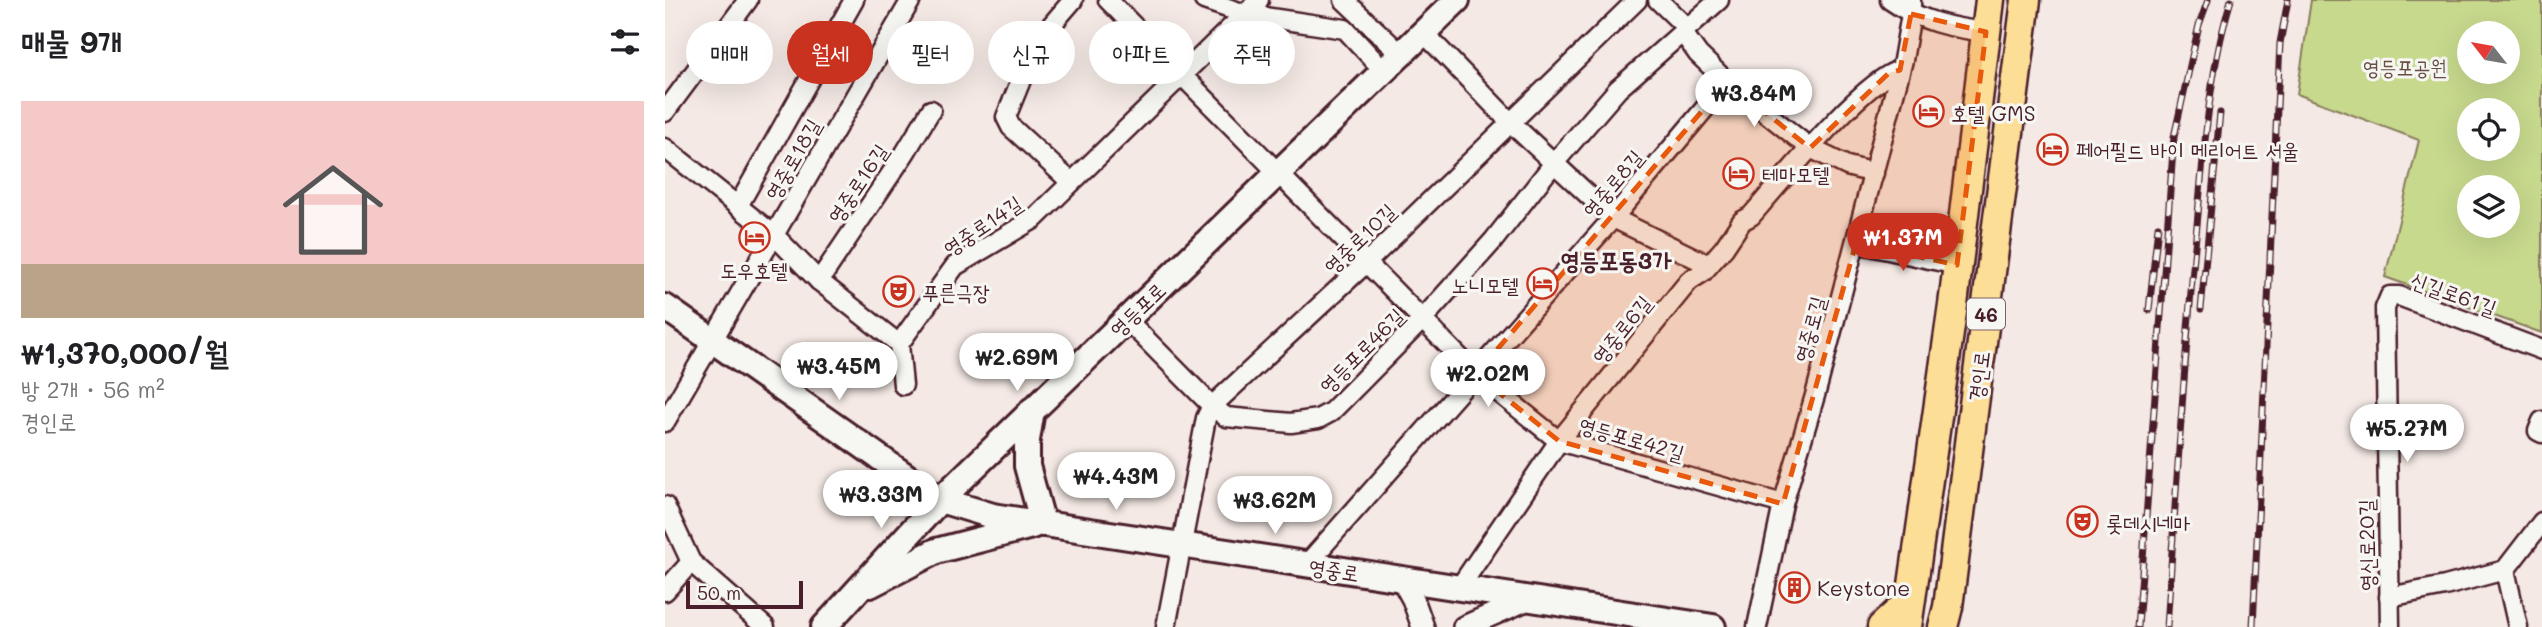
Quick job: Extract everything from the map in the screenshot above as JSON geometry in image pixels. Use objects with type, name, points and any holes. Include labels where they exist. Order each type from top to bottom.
[{"type":"main road","name":"영등포로","points":[[824,627],[940,499],[1457,0]]},
{"type":"main road","name":"경인로","points":[[1908,614],[1957,265],[1990,0]]},
{"type":"main road","name":"경인로","points":[[1943,627],[1948,607],[2026,0]]},
{"type":"main road","name":"영중로","points":[[665,307],[940,499],[993,516],[1713,627]]},
{"type":"main road","points":[[857,592],[936,551],[1043,524],[1027,466],[1027,440],[1032,410]]},
{"type":"main road","points":[[1882,627],[1908,614]]},
{"type":"street","points":[[665,112],[748,0]]},
{"type":"street","points":[[738,206],[854,0]]},
{"type":"street","name":"영중로18길","points":[[713,341],[911,0]]},
{"type":"street","points":[[1071,182],[1010,127],[1006,117],[1037,43],[1073,0]]},
{"type":"street","name":"영등포로42길","points":[[1108,0],[1129,21]]},
{"type":"street","points":[[1203,0],[1245,14],[1345,29],[1393,62]]},
{"type":"street","name":"영중로14길","points":[[1194,63],[1259,0]]},
{"type":"street","points":[[1344,0],[1393,62]]},
{"type":"street","name":"영중로10길","points":[[1212,406],[1365,264],[1637,0]]},
{"type":"street","points":[[1658,0],[1684,25],[1686,37],[1698,54],[1727,82],[1811,148],[1847,166],[1874,173]]},
{"type":"street","name":"영등포로46길","points":[[1126,320],[1226,417],[1291,423],[1318,419],[1331,412],[1422,321],[1493,241],[1554,163],[1618,89],[1719,0]]},
{"type":"street","points":[[1890,0],[1911,7],[1941,24],[1986,32]]},
{"type":"street","name":"영중로길","points":[[1757,627],[1783,504],[1816,392],[1900,70],[1911,7]]},
{"type":"street","points":[[1423,33],[1511,123],[1613,218],[1709,265]]},
{"type":"street","name":"영중로6길","points":[[1459,588],[1559,441],[1689,281],[1709,265],[1742,221],[1751,216],[1853,105],[1889,73],[1900,70]]},
{"type":"street","name":"영중로8길","points":[[1307,565],[1613,218],[1727,82]]},
{"type":"street","name":"영중로14길","points":[[899,344],[955,266],[1034,219],[1173,84]]},
{"type":"street","name":"영등포로42길","points":[[1191,84],[1476,374],[1559,441],[1783,504]]},
{"type":"street","name":"영중로16길","points":[[819,281],[931,110]]},
{"type":"street","points":[[665,148],[774,235],[819,281],[899,344],[902,385]]},
{"type":"street","points":[[1856,243],[1957,265]]},
{"type":"street","name":"신길로61길","points":[[2390,296],[2399,296],[2542,350]]},
{"type":"street","name":"영신로20길","points":[[2390,296],[2385,308],[2390,627]]},
{"type":"street","points":[[665,422],[713,341]]},
{"type":"street","points":[[1166,627],[1206,418],[1212,406]]},
{"type":"street","points":[[2542,421],[2538,431],[2542,433]]},
{"type":"street","points":[[665,506],[691,562],[765,627]]},
{"type":"street","points":[[2389,597],[2505,570],[2542,523]]},
{"type":"street","points":[[665,591],[691,562]]},
{"type":"street","points":[[2505,570],[2518,627]]},
{"type":"street","points":[[1402,579],[1423,627]]},
{"type":"street","points":[[1464,627],[1528,599]]},
{"type":"highlighted area","points":[[1911,14],[1986,32],[1957,265],[1856,243],[1783,504],[1559,441],[1476,374],[1727,82],[1810,148],[1889,73],[1900,70]]},
{"type":"green space","name":"영등포공원","points":[[2311,0],[2542,0],[2542,333],[2385,277],[2419,140],[2297,94]]},
{"type":"railway","points":[[2138,627],[2174,137],[2199,25],[2208,0]]},
{"type":"railway","points":[[2167,627],[2184,376],[2205,140],[2217,55],[2231,0]]},
{"type":"railway","points":[[2253,627],[2280,43],[2288,0]]},
{"type":"railway","points":[[2201,309],[2220,113]]},
{"type":"railway","points":[[2149,310],[2158,226]]},
{"type":"place","name":"호텔 GMS","points":[[1928,112]]},
{"type":"place","name":"페어필드 바이 메리어트 서울","points":[[2053,149]]},
{"type":"place","name":"테마모텔","points":[[1739,173]]},
{"type":"place","name":"도우호텔","points":[[754,237]]},
{"type":"place","name":"노니모텔","points":[[1542,284]]},
{"type":"place","name":"푸른극장","points":[[899,291]]},
{"type":"place","name":"롯데시네마","points":[[2083,522]]},
{"type":"place","name":"Keystone","points":[[1794,587]]},
{"type":"district","name":"영등포동3가","points":[[1616,259]]}]
